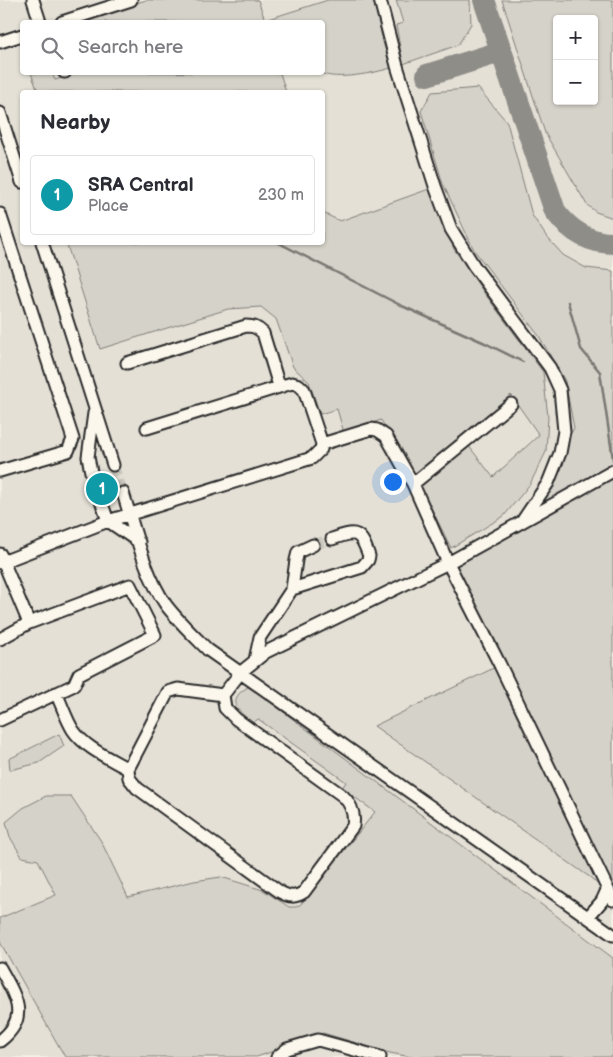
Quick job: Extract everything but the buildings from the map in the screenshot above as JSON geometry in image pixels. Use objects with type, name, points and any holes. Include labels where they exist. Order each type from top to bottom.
[{"type":"lane","points":[[33,0],[39,20]]},
{"type":"lane","points":[[77,20],[97,5],[131,0]]},
{"type":"lane","points":[[380,0],[397,66],[435,186],[451,229],[474,266],[550,368],[560,390],[564,431],[560,453],[548,484],[522,522]]},
{"type":"lane","points":[[0,42],[20,36]]},
{"type":"lane","points":[[0,113],[4,137],[20,177]]},
{"type":"lane","points":[[0,214],[73,439],[68,451],[0,472]]},
{"type":"lane","points":[[46,245],[95,411],[113,464]]},
{"type":"lane","points":[[127,363],[246,326],[253,326],[262,333],[279,386]]},
{"type":"lane","points":[[29,623],[1,560],[108,521],[312,458],[321,449],[322,444],[304,390],[299,385],[292,383],[147,428]]},
{"type":"lane","points":[[413,484],[511,404]]},
{"type":"lane","points":[[91,472],[88,457],[95,411]]},
{"type":"lane","points":[[322,444],[372,429],[377,430],[386,436],[413,484],[448,563],[500,664],[610,895],[602,901],[588,918]]},
{"type":"lane","points":[[223,695],[178,688],[168,692],[128,769],[129,778],[137,788],[280,892],[292,897],[304,892],[353,826],[354,819],[351,806],[343,796],[236,719],[225,708],[223,695],[241,672],[266,652],[448,563],[613,471]]},
{"type":"lane","points":[[122,493],[150,576],[165,603],[184,626],[208,650],[613,935]]},
{"type":"lane","points":[[101,501],[108,521],[139,542]]},
{"type":"lane","points":[[292,588],[362,567],[365,564],[369,556],[363,540],[358,535],[348,533],[332,539]]},
{"type":"lane","points":[[255,660],[260,637],[292,588],[298,552],[313,545]]},
{"type":"lane","points":[[0,639],[29,623],[130,585],[155,634],[79,674],[74,685],[0,720]]},
{"type":"lane","points":[[56,693],[73,730],[94,749],[128,769]]},
{"type":"lane","points":[[0,968],[19,1007],[14,1026],[0,1041]]},
{"type":"lane","points":[[277,1057],[287,1049],[318,1040],[380,1057]]},
{"type":"shaded area","points":[[0,0],[613,0],[613,1057],[0,1057]]},
{"type":"shaded area","points":[[146,0],[258,0],[265,20],[81,20]]},
{"type":"shaded area","points":[[328,0],[374,0],[391,68],[366,74],[325,74],[325,20],[265,20]]},
{"type":"shaded area","points":[[396,0],[470,0],[471,24],[458,45],[403,64],[396,25],[403,23]]},
{"type":"shaded area","points":[[502,0],[613,0],[613,218],[596,212],[587,205],[545,133]]},
{"type":"shaded area","points":[[32,75],[53,75],[55,80],[72,75],[281,75],[285,90],[37,90]]},
{"type":"shaded area","points":[[478,88],[507,122],[532,215],[546,236],[563,255],[586,268],[613,271],[613,899],[591,878],[374,726],[500,665],[448,563],[522,521],[574,428],[565,381],[539,336],[474,250],[443,184],[421,111],[432,92]]},
{"type":"shaded area","points":[[429,189],[454,249],[543,372],[548,417],[546,452],[530,484],[504,516],[451,548],[420,485],[468,445],[493,477],[539,435],[511,395],[414,474],[381,420],[344,433],[337,409],[320,414],[309,382],[293,367],[276,319],[261,307],[228,309],[100,349],[67,245],[325,245],[325,214],[340,221]]},
{"type":"shaded area","points":[[248,687],[613,958],[613,1057],[411,1057],[390,1053],[323,1033],[257,1057],[65,1057],[0,942],[0,918],[56,895],[38,860],[22,857],[10,837],[6,822],[23,808],[46,796],[71,796],[101,841],[128,897],[194,881],[221,877],[263,890],[289,907],[296,907],[301,904],[375,812],[342,788],[346,782],[258,719],[253,723],[243,715],[236,701],[241,692]]},
{"type":"shaded area","points":[[59,734],[64,746],[39,763],[10,770],[9,759]]},
{"type":"waterway","points":[[283,245],[402,306],[523,362]]},
{"type":"waterway","points":[[568,302],[581,349],[600,372],[613,459]]},
{"type":"taxiway","points":[[484,0],[555,211],[580,235],[596,241],[613,243]]},
{"type":"taxiway","points":[[427,75],[500,52]]},
{"type":"tunnel","points":[[113,465],[123,493]]},
{"type":"tunnel","points":[[91,472],[101,501]]},
{"type":"tunnel","points":[[313,545],[332,539]]},
{"type":"place","name":"SRA Central","points":[[102,489]]}]
